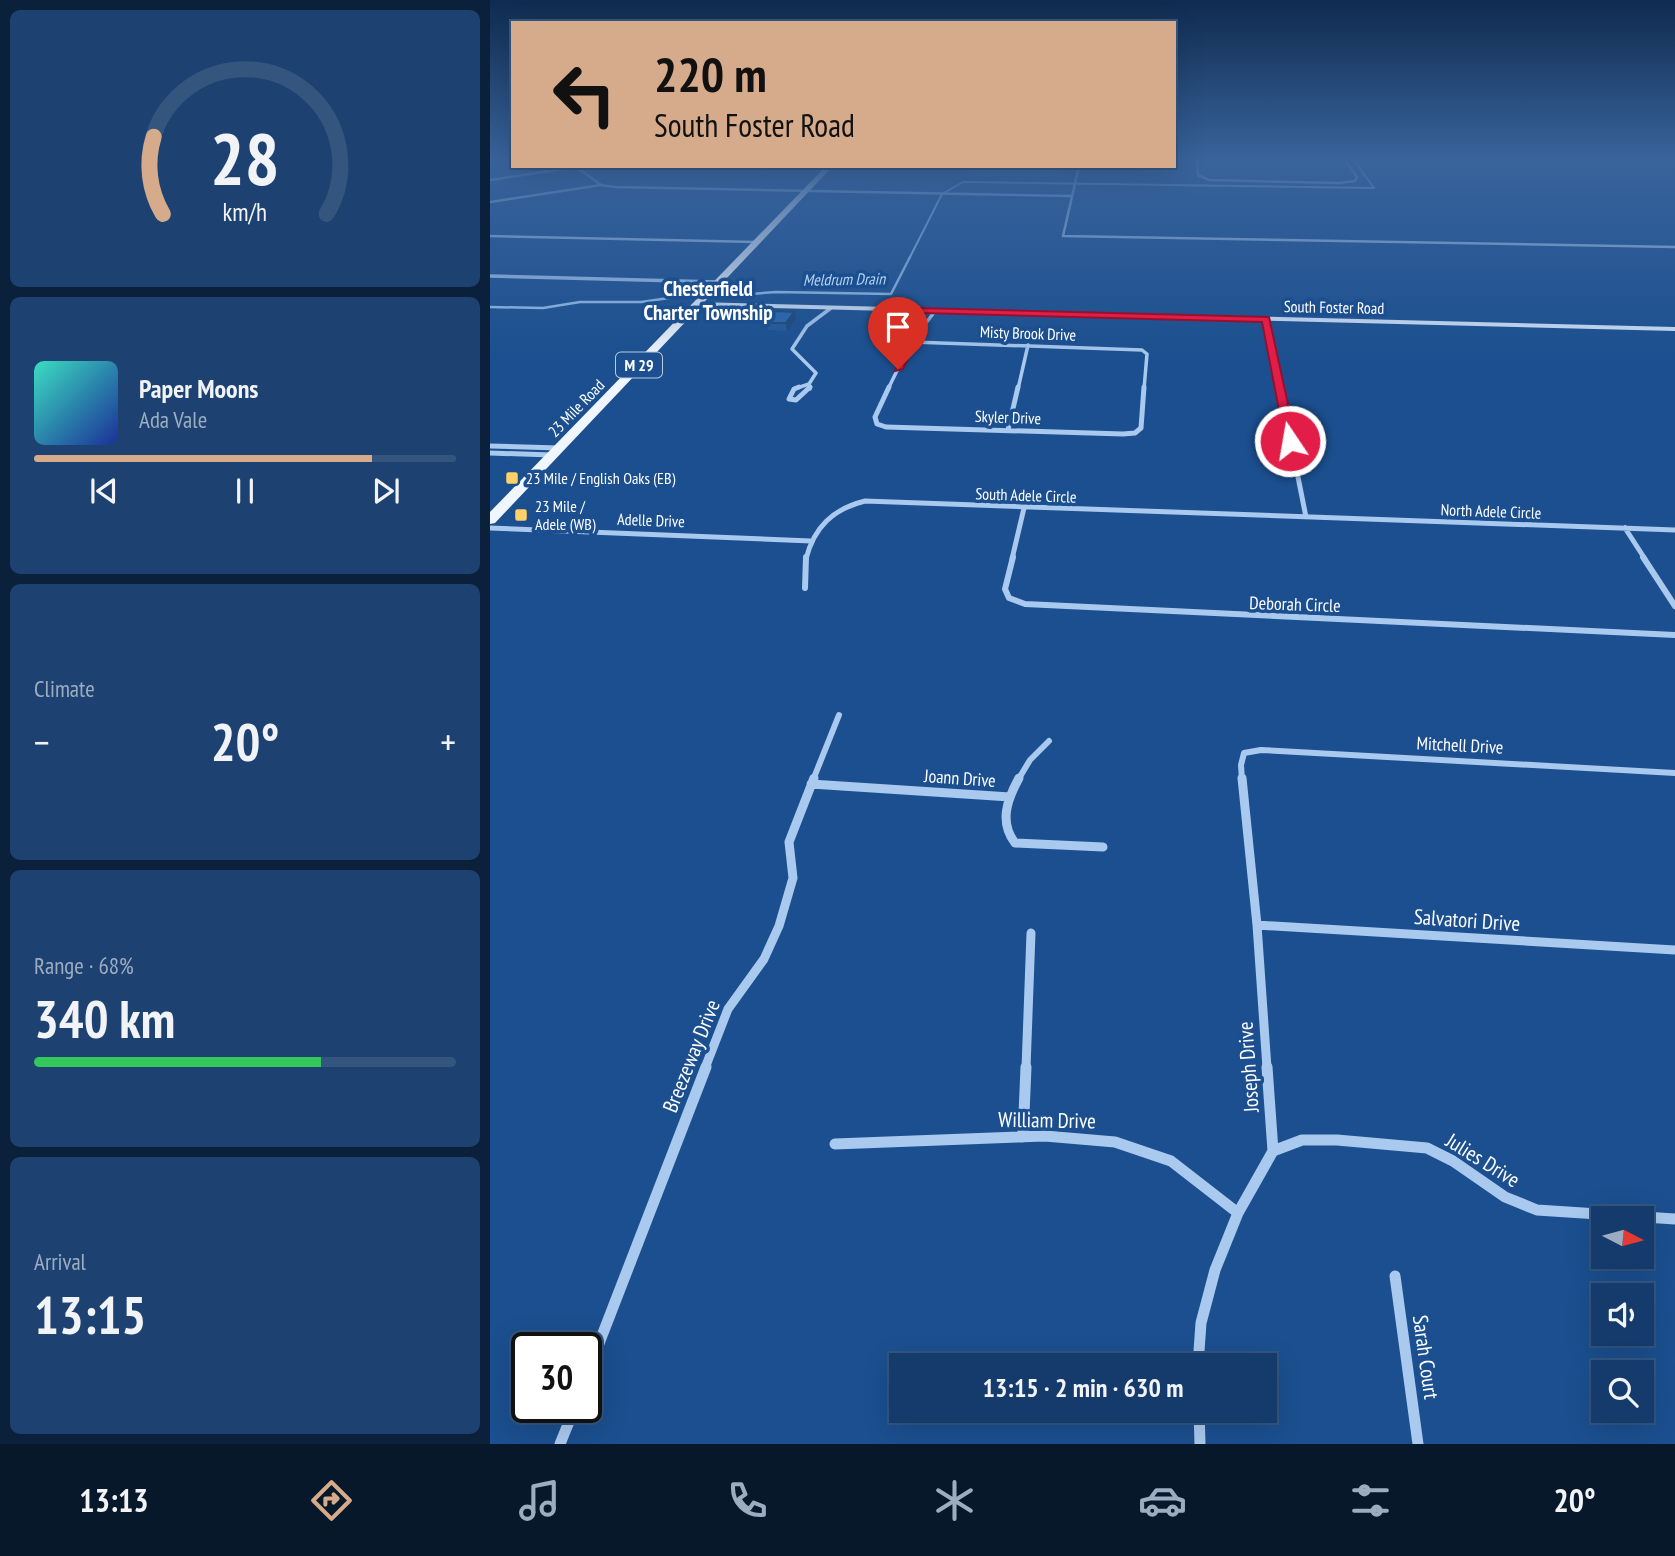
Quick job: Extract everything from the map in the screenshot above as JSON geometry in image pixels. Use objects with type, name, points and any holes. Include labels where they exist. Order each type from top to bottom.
[{"type":"main road","name":"23 Mile Road","points":[[490,520],[771,226]]},
{"type":"street","points":[[1065,226],[1063,236],[1675,247]]},
{"type":"street","points":[[490,236],[756,242]]},
{"type":"street","points":[[490,276],[718,282]]},
{"type":"street","name":"South Foster Road","points":[[698,304],[1675,329]]},
{"type":"street","points":[[809,384],[810,389],[796,400],[789,399],[791,393],[798,387],[809,384],[815,376],[814,370],[792,349],[807,326],[831,309]]},
{"type":"street","points":[[919,326],[915,320],[920,311]]},
{"type":"street","points":[[912,342],[919,326],[926,323],[935,311]]},
{"type":"street","points":[[1266,319],[1306,517]]},
{"type":"street","name":"Misty Brook Drive","points":[[912,342],[1122,347],[1144,351],[1147,354],[1142,425],[1139,431]]},
{"type":"street","name":"Skyler Drive","points":[[912,342],[875,417],[877,424],[1123,434],[1139,431]]},
{"type":"street","points":[[1008,430],[1028,345]]},
{"type":"street","points":[[490,446],[556,452]]},
{"type":"street","points":[[490,453],[556,452]]},
{"type":"street","name":"South Adele Circle","points":[[805,588],[803,567],[811,541],[823,521],[852,503],[865,501],[1306,517]]},
{"type":"street","name":"Deborah Circle","points":[[1024,508],[1005,589],[1009,598],[1026,604],[1675,635]]},
{"type":"street","name":"North Adele Circle","points":[[1306,517],[1675,530]]},
{"type":"street","name":"Adelle Drive","points":[[490,528],[811,541]]},
{"type":"street","points":[[1625,528],[1675,606]]},
{"type":"street","name":"Breezeway Drive","points":[[602,1336],[728,1009],[764,959],[779,926],[793,878],[789,842],[839,715]]},
{"type":"street","points":[[1010,797],[1025,767],[1049,741]]},
{"type":"street","name":"Mitchell Drive","points":[[1244,753],[1261,750],[1675,773]]},
{"type":"street","name":"Joseph Drive","points":[[1244,753],[1241,765],[1257,925],[1273,1151]]},
{"type":"street","name":"Joann Drive","points":[[811,784],[1010,797],[1004,823],[1006,833],[1015,843],[1103,847]]},
{"type":"street","name":"Salvatori Drive","points":[[1257,925],[1675,950]]},
{"type":"street","points":[[1023,1137],[1031,933]]},
{"type":"street","name":"William Drive","points":[[835,1144],[1023,1137],[1090,1138],[1140,1148],[1163,1157],[1238,1213]]},
{"type":"street","name":"Julies Drive","points":[[1273,1151],[1302,1140],[1337,1140],[1427,1148],[1453,1161],[1505,1197],[1537,1210],[1675,1219]]},
{"type":"street","points":[[1199,1353],[1206,1295],[1238,1213],[1273,1151]]},
{"type":"street","name":"Sarah Court","points":[[1395,1276],[1418,1444]]},
{"type":"street","points":[[560,1444],[569,1423]]},
{"type":"street","points":[[1199,1423],[1200,1444]]},
{"type":"building","points":[[775,311],[794,312],[786,323],[767,323]]},
{"type":"waterway","name":"Meldrum Drain","points":[[909,259],[926,226]]},
{"type":"waterway","name":"Meldrum Drain","points":[[722,296],[776,292],[891,294],[910,257]]},
{"type":"waterway","name":"Meldrum Drain","points":[[490,307],[543,308],[580,302],[641,302],[683,296]]},
{"type":"place","name":"23 Mile / English Oaks (EB)","points":[[512,478]]},
{"type":"place","name":"23 Mile / Adele (WB)","points":[[521,515]]},
{"type":"district","name":"Chesterfield Charter Township","points":[[708,300]]},
{"type":"route","points":[[898,369],[919,326],[915,320],[920,311],[1266,319],[1290,441]]}]
